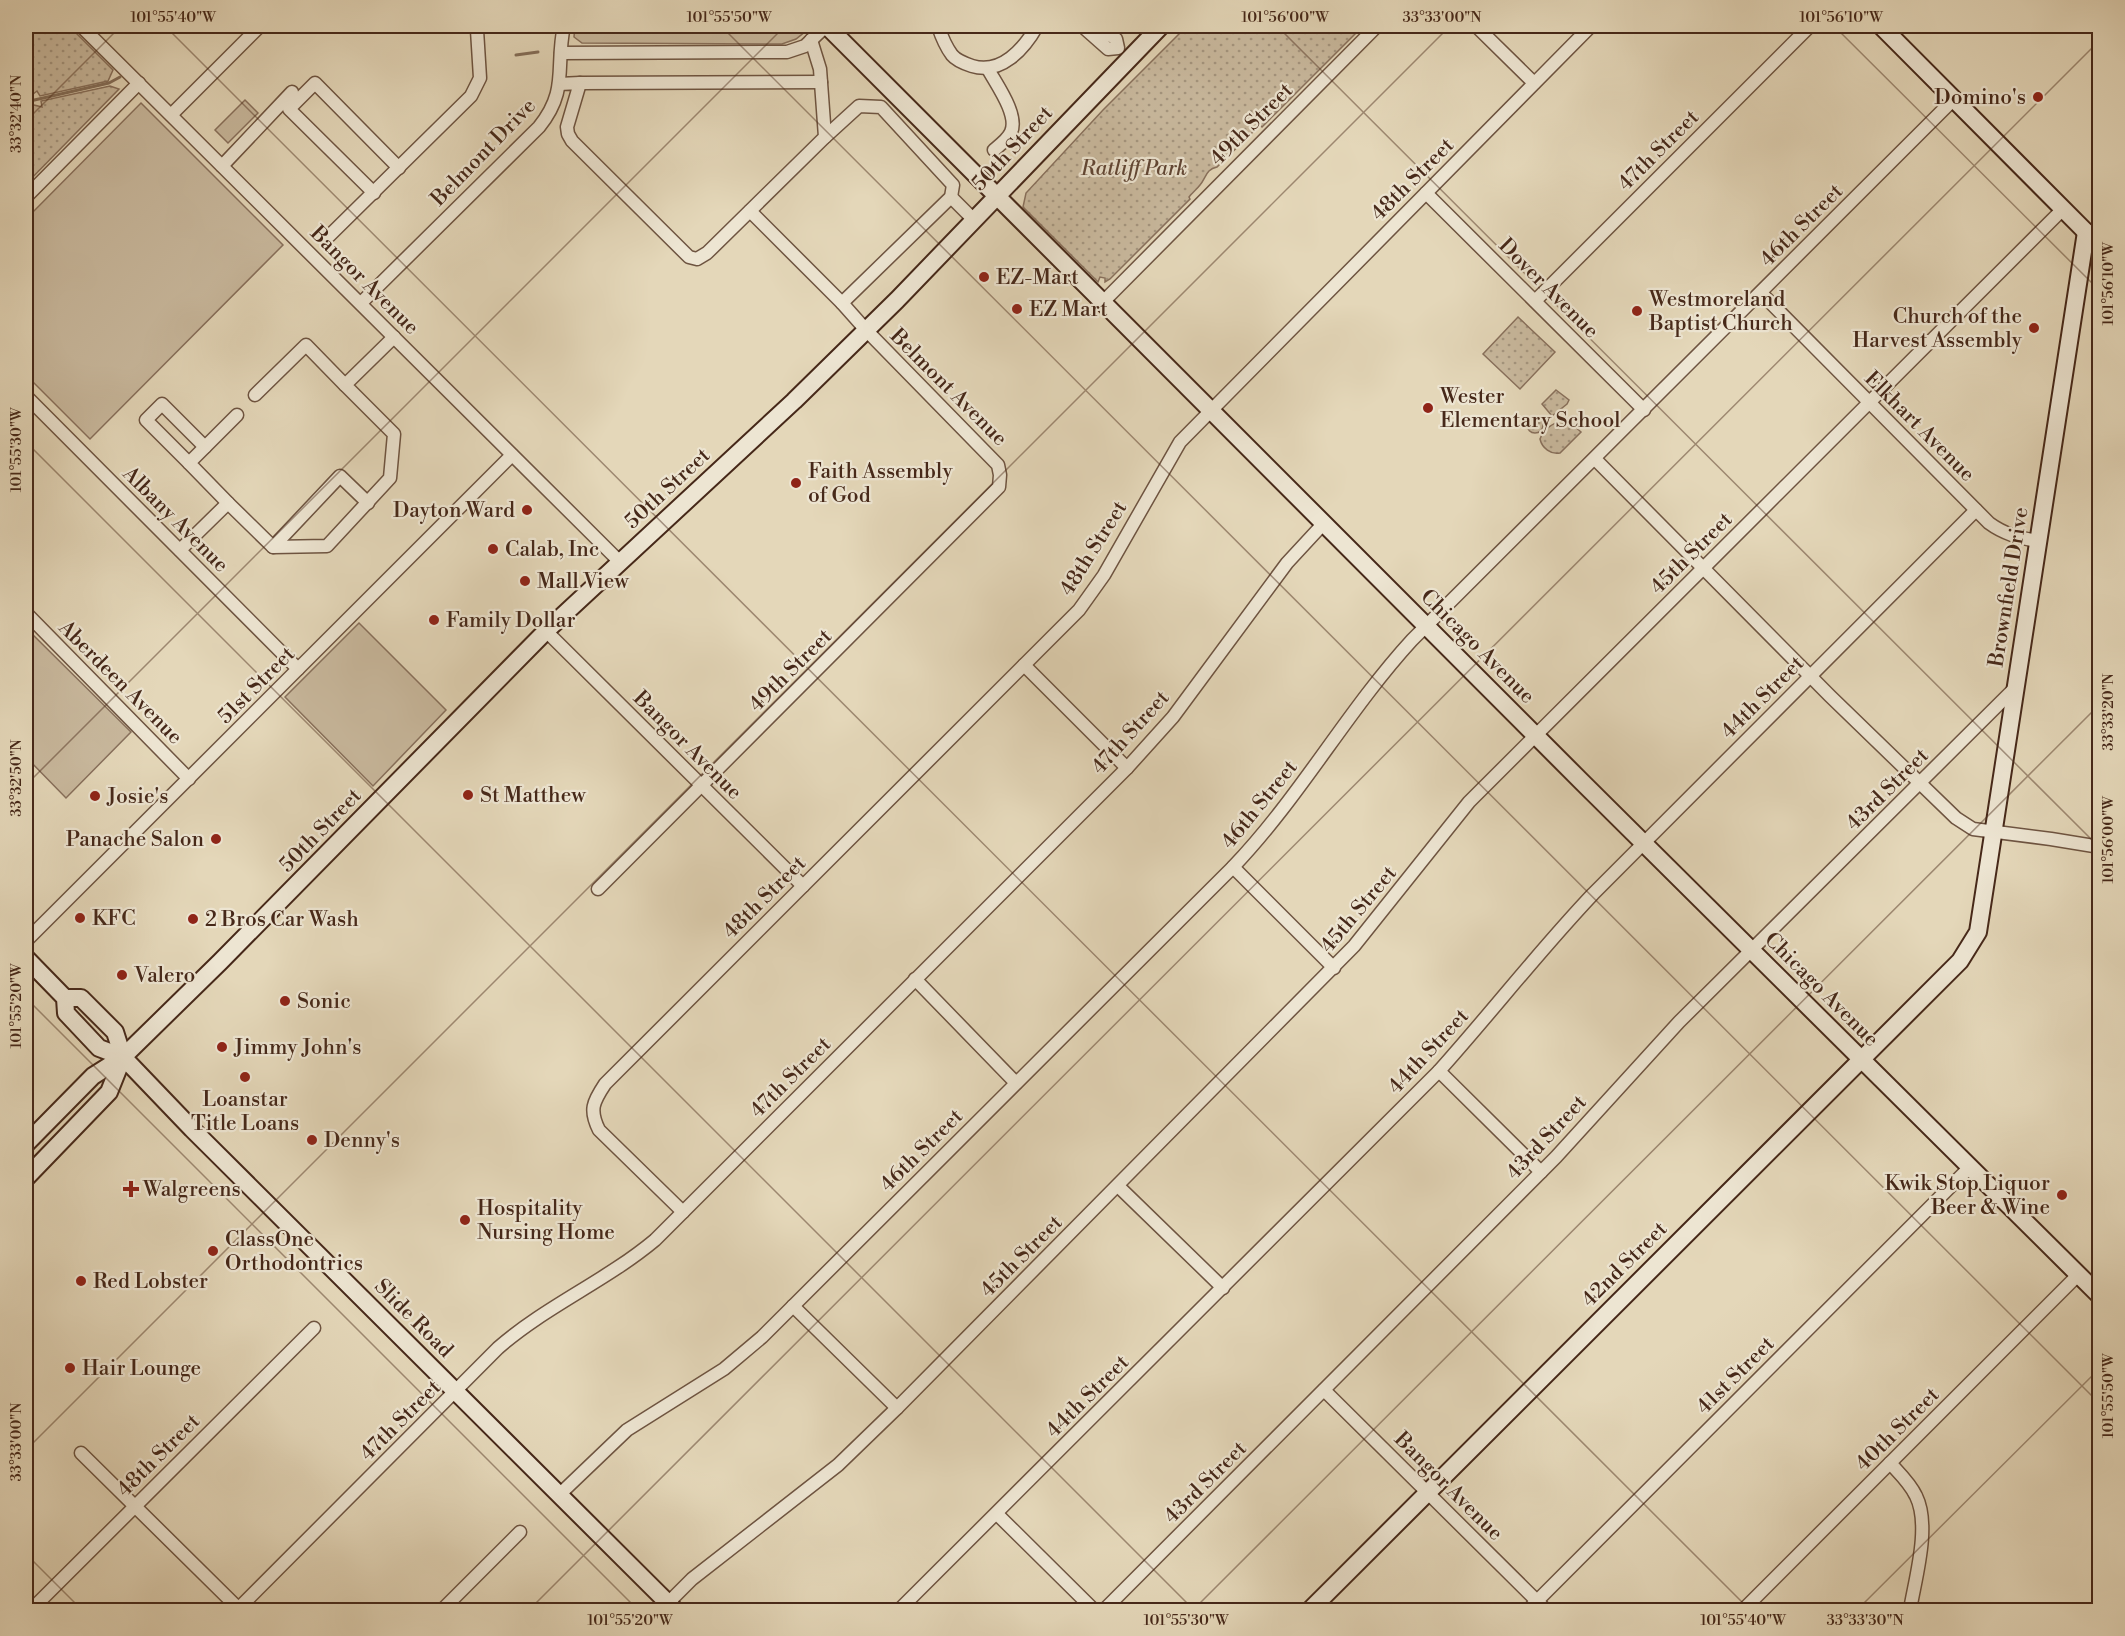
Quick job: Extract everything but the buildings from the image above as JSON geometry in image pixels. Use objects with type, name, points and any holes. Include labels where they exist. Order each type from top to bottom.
[{"type":"street","name":"Bangor Avenue","points":[[81,26],[620,562]]},
{"type":"street","points":[[171,115],[260,26]]},
{"type":"street","name":"Belmont Drive","points":[[361,303],[550,114],[559,84],[564,26]]},
{"type":"street","points":[[561,53],[787,52],[805,46],[826,26]]},
{"type":"street","name":"Chicago Avenue","points":[[826,26],[2100,1296]]},
{"type":"street","points":[[938,26],[953,56],[967,64],[988,69],[1009,59],[1031,36],[1037,26]]},
{"type":"street","points":[[1082,26],[1108,49],[1118,48],[1116,39],[1096,26]]},
{"type":"street","name":"50th Street","points":[[26,1144],[93,1076],[123,1057],[282,900],[546,631],[794,401],[974,220],[1161,26]]},
{"type":"street","name":"49th Street","points":[[1103,302],[1377,26]]},
{"type":"street","points":[[1476,26],[1534,83]]},
{"type":"street","name":"48th Street","points":[[682,1212],[599,1130],[593,1117],[594,1108],[597,1096],[605,1084],[1079,610],[1093,592],[1180,442],[1591,26]]},
{"type":"street","name":"47th Street","points":[[1535,301],[1809,26]]},
{"type":"street","points":[[1881,26],[2063,209],[2093,235]]},
{"type":"street","points":[[329,236],[471,96],[480,78],[477,27]]},
{"type":"street","points":[[811,40],[820,69],[825,137]]},
{"type":"street","points":[[988,69],[1009,108],[1013,123],[1011,134],[994,150]]},
{"type":"street","points":[[559,84],[821,82]]},
{"type":"street","points":[[26,197],[139,83]]},
{"type":"street","points":[[580,83],[567,127],[568,134],[689,257],[697,259],[707,253],[859,106],[881,107],[953,185],[951,197],[842,303]]},
{"type":"street","points":[[374,193],[289,109],[315,84],[399,168]]},
{"type":"street","points":[[222,166],[292,92]]},
{"type":"street","name":"46th Street","points":[[559,1495],[627,1430],[741,1356],[1233,867],[1276,820],[1386,669],[1954,99]]},
{"type":"street","name":"Dover Avenue","points":[[1426,192],[1644,410]]},
{"type":"street","points":[[951,197],[974,220]]},
{"type":"street","name":"45th Street","points":[[668,1608],[692,1579],[838,1465],[897,1408],[1334,968],[1381,915],[1469,802],[2063,209]]},
{"type":"street","name":"Belmont Avenue","points":[[750,211],[985,450],[998,465],[1000,472]]},
{"type":"street","name":"Brownfield Drive","points":[[1970,948],[1978,932],[2038,541],[2093,235]]},
{"type":"street","name":"Elkhart Avenue","points":[[1761,293],[1989,523],[2001,531],[2038,541]]},
{"type":"street","points":[[345,385],[394,337]]},
{"type":"street","points":[[205,447],[162,404],[146,420],[273,547],[327,546],[390,478],[394,434],[306,345],[255,395]]},
{"type":"street","name":"Albany Avenue","points":[[26,396],[298,669]]},
{"type":"street","points":[[189,463],[237,415]]},
{"type":"street","name":"51st Street","points":[[26,941],[512,454]]},
{"type":"street","points":[[1595,459],[1956,818],[1973,829],[2100,847]]},
{"type":"street","name":"49th Street","points":[[598,890],[993,494],[999,487],[1000,472]]},
{"type":"street","points":[[273,547],[340,476],[368,502]]},
{"type":"street","points":[[180,550],[228,503]]},
{"type":"street","name":"44th Street","points":[[899,1611],[1438,1071],[1476,1030],[1561,927],[1976,510]]},
{"type":"street","name":"47th Street","points":[[238,1610],[519,1329],[635,1257],[1127,768],[1173,717],[1287,563],[1324,523]]},
{"type":"street","name":"Aberdeen Avenue","points":[[26,613],[189,779]]},
{"type":"street","name":"Bangor Avenue","points":[[546,631],[803,886]]},
{"type":"street","points":[[1024,665],[1127,768]]},
{"type":"street","name":"43rd Street","points":[[1104,1611],[1541,1172],[1679,1022],[2015,687]]},
{"type":"street","points":[[1233,867],[1334,968]]},
{"type":"street","name":"42nd Street","points":[[1310,1611],[1960,961],[1970,948]]},
{"type":"street","name":"Slide Road","points":[[26,958],[65,998],[66,1013],[99,1048],[123,1057],[200,1137],[559,1495],[668,1608]]},
{"type":"street","points":[[915,980],[1016,1083]]},
{"type":"street","name":"50th Street","points":[[26,1178],[109,1092],[123,1057]]},
{"type":"street","points":[[1438,1071],[1541,1172]]},
{"type":"street","name":"41st Street","points":[[1537,1608],[1970,1167]]},
{"type":"street","points":[[1118,1186],[1223,1288]]},
{"type":"street","name":"40th Street","points":[[1743,1611],[2078,1275]]},
{"type":"street","points":[[793,1306],[897,1408]]},
{"type":"street","name":"48th Street","points":[[31,1611],[314,1328]]},
{"type":"street","name":"Bangor Avenue","points":[[1324,1390],[1428,1492],[1537,1608]]},
{"type":"street","points":[[81,1454],[238,1610]]},
{"type":"street","points":[[1890,1463],[1916,1495],[1920,1507],[1922,1524],[1920,1549],[1910,1611]]},
{"type":"street","points":[[997,1514],[1094,1611]]},
{"type":"street","points":[[442,1611],[520,1532]]},
{"type":"green space","points":[[26,26],[69,26],[113,70],[108,81],[40,96],[37,91],[28,98],[30,104],[42,107],[41,101],[110,86],[119,89],[26,184]]},
{"type":"green space","points":[[575,26],[807,26],[806,31],[796,39],[782,44],[582,43],[574,37]]},
{"type":"green space","name":"Ratliff Park","points":[[1187,26],[1363,26],[1262,127],[1260,125],[1217,167],[1208,172],[1189,197],[1190,199],[1110,279],[1105,282],[1105,278],[1100,277],[1098,282],[1023,207],[1026,193],[1103,110]]},
{"type":"green space","points":[[245,100],[258,113],[228,143],[215,130]]},
{"type":"green space","points":[[141,103],[283,245],[90,439],[26,375],[26,219]]},
{"type":"green space","points":[[1518,317],[1555,352],[1520,389],[1483,354]]},
{"type":"green space","points":[[1556,390],[1569,400],[1552,416],[1542,404]]},
{"type":"green space","points":[[1535,417],[1543,425],[1535,433],[1527,425]]},
{"type":"green space","points":[[1565,418],[1581,432],[1560,453],[1550,452],[1540,439],[1550,426]]},
{"type":"green space","points":[[359,623],[446,710],[373,786],[285,697]]},
{"type":"green space","points":[[26,628],[131,732],[66,798],[26,757]]},
{"type":"waterway","points":[[516,55],[538,52]]},
{"type":"waterway","points":[[30,101],[109,83],[120,77]]},
{"type":"place","name":"Domino's","points":[[2038,97]]},
{"type":"place","name":"EZ-Mart","points":[[984,277]]},
{"type":"place","name":"EZ Mart","points":[[1017,309]]},
{"type":"place","name":"Westmoreland Baptist Church","points":[[1637,311]]},
{"type":"place","name":"Church of the Harvest Assembly","points":[[2034,328]]},
{"type":"place","name":"Wester Elementary School","points":[[1428,408]]},
{"type":"place","name":"Faith Assembly of God","points":[[796,483]]},
{"type":"place","name":"Dayton Ward","points":[[527,510]]},
{"type":"place","name":"Calab, Inc","points":[[493,549]]},
{"type":"place","name":"Mall View","points":[[525,581]]},
{"type":"place","name":"Family Dollar","points":[[434,620]]},
{"type":"place","name":"St Matthew","points":[[468,795]]},
{"type":"place","name":"Josie's","points":[[95,796]]},
{"type":"place","name":"Panache Salon","points":[[216,839]]},
{"type":"place","name":"KFC","points":[[80,918]]},
{"type":"place","name":"2 Bros Car Wash","points":[[193,919]]},
{"type":"place","name":"Valero","points":[[122,975]]},
{"type":"place","name":"Sonic","points":[[285,1001]]},
{"type":"place","name":"Jimmy John's","points":[[222,1047]]},
{"type":"place","name":"Loanstar Title Loans","points":[[245,1077]]},
{"type":"place","name":"Denny's","points":[[312,1140]]},
{"type":"place","name":"Walgreens","points":[[131,1189]]},
{"type":"place","name":"Kwik Stop Liquor Beer & Wine","points":[[2062,1195]]},
{"type":"place","name":"Hospitality Nursing Home","points":[[465,1220]]},
{"type":"place","name":"ClassOne Orthodontrics","points":[[213,1251]]},
{"type":"place","name":"Red Lobster","points":[[81,1281]]},
{"type":"place","name":"Hair Lounge","points":[[70,1368]]}]
